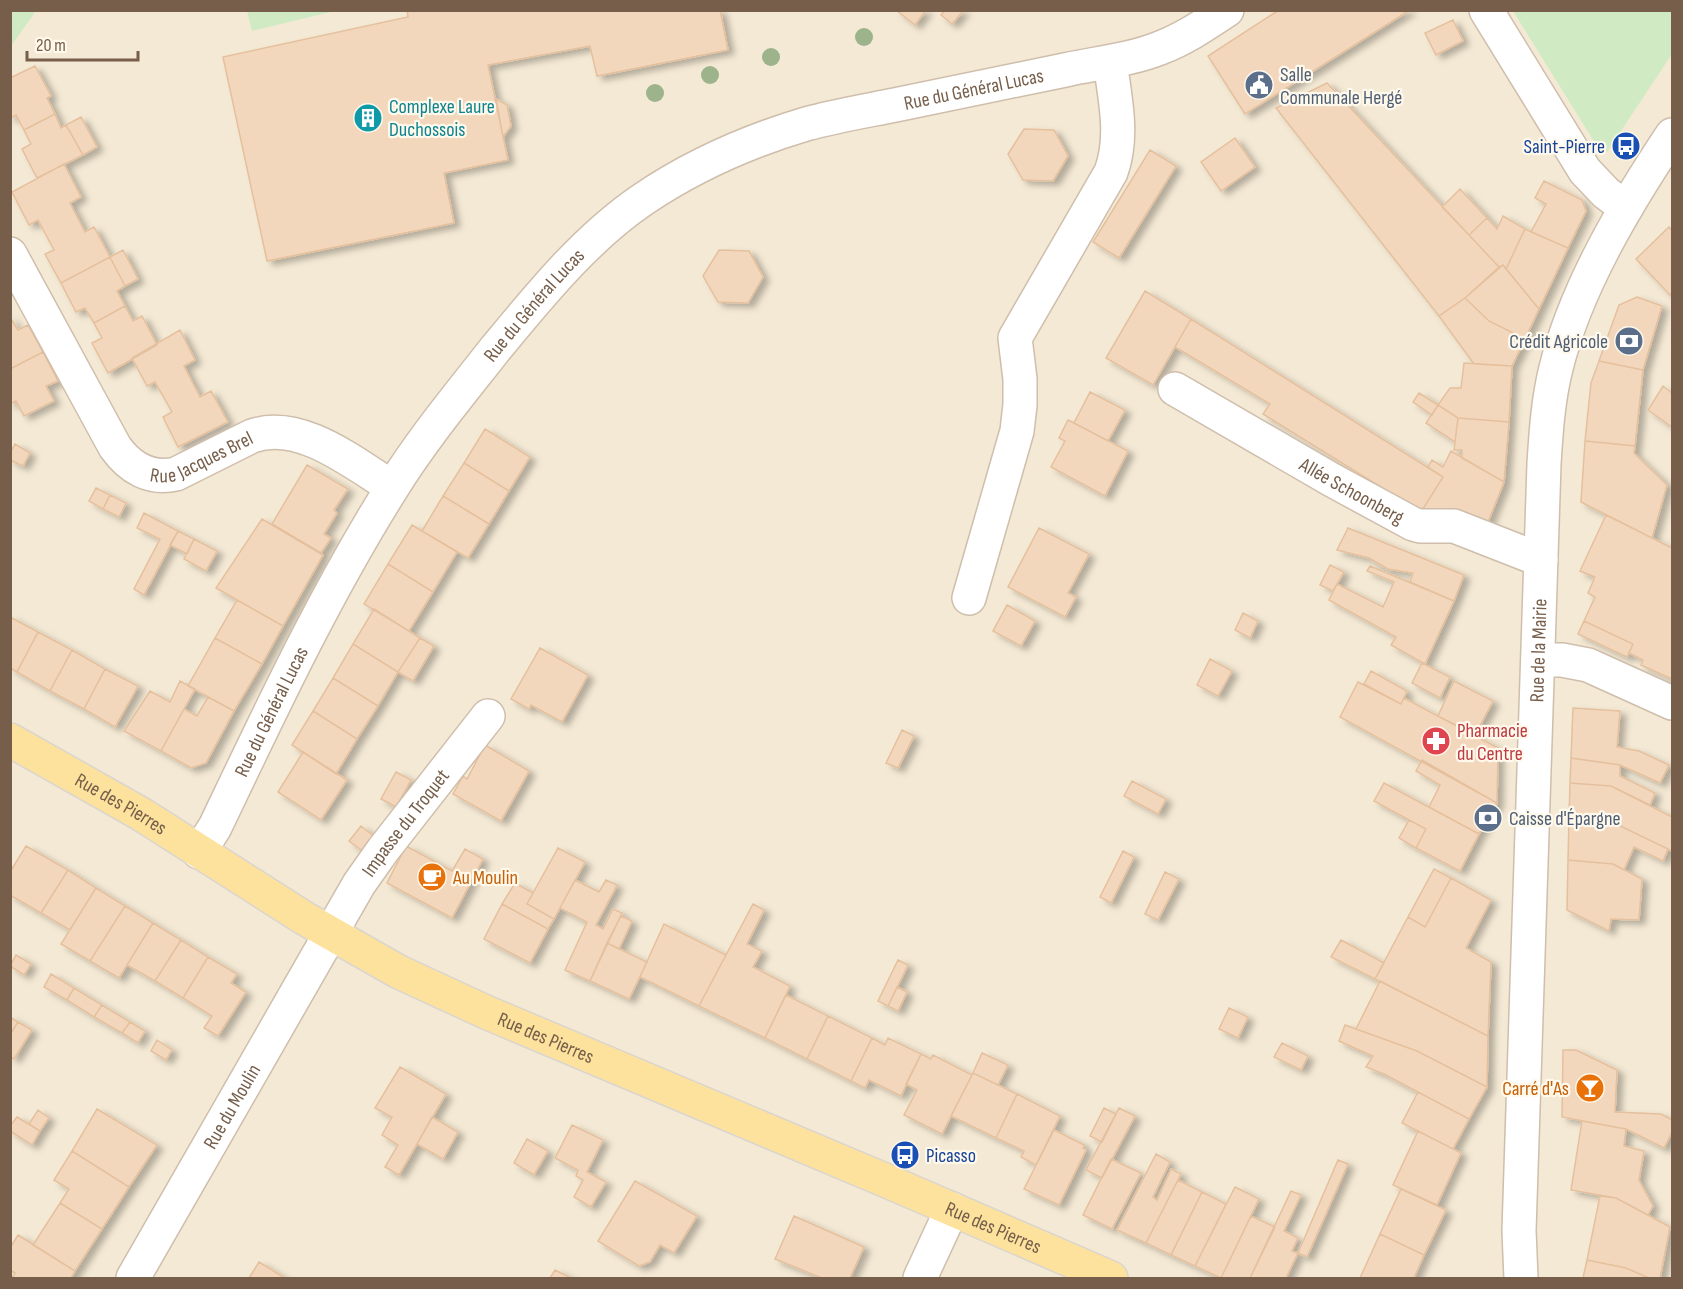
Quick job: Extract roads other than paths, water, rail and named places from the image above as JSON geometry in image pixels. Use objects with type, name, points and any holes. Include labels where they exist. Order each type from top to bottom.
[{"type":"main road","name":"Rue des Pierres","points":[[10,740],[141,814],[379,962],[461,1001],[1111,1278]]},
{"type":"street","name":"Rue du Général Lucas","points":[[199,852],[215,827],[308,635],[392,487],[434,426],[552,281],[620,217],[642,200],[675,180],[736,149],[807,124],[1128,59],[1174,42],[1227,10]]},
{"type":"street","points":[[1486,10],[1585,171],[1596,184],[1626,208]]},
{"type":"street","points":[[969,598],[1017,431],[1020,379],[1015,338],[1104,184],[1115,160],[1117,123],[1110,62]]},
{"type":"street","name":"Rue de la Mairie","points":[[1521,1278],[1519,1231],[1544,464],[1549,406],[1556,370],[1575,312],[1611,232],[1672,135]]},
{"type":"street","name":"Rue Jacques Brel","points":[[10,254],[115,447],[121,456],[137,469],[155,476],[166,477],[252,436],[281,431],[303,436],[392,487]]},
{"type":"street","name":"Allée Schoonberg","points":[[1175,389],[1413,524],[1454,526],[1541,560]]},
{"type":"street","points":[[1538,660],[1574,661],[1588,665],[1672,703]]},
{"type":"street","name":"Impasse du Troquet","points":[[330,933],[370,867],[488,716]]},
{"type":"street","name":"Rue du Moulin","points":[[132,1278],[330,933]]},
{"type":"street","points":[[920,1278],[952,1209]]},
{"type":"street","name":"Rue de la Mairie","points":[[1512,1278],[1519,1231]]},
{"type":"place","name":"Salle Communale Hergé","points":[[1259,85]]},
{"type":"place","name":"Complexe Laure Duchossois","points":[[368,118]]},
{"type":"place","name":"Saint-Pierre","points":[[1626,146]]},
{"type":"place","name":"Crédit Agricole","points":[[1629,341]]},
{"type":"place","name":"Pharmacie du Centre","points":[[1436,741]]},
{"type":"place","name":"Caisse d'Épargne","points":[[1488,818]]},
{"type":"place","name":"Au Moulin","points":[[432,877]]},
{"type":"place","name":"Carré d'As","points":[[1590,1088]]},
{"type":"place","name":"Picasso","points":[[905,1155]]}]
